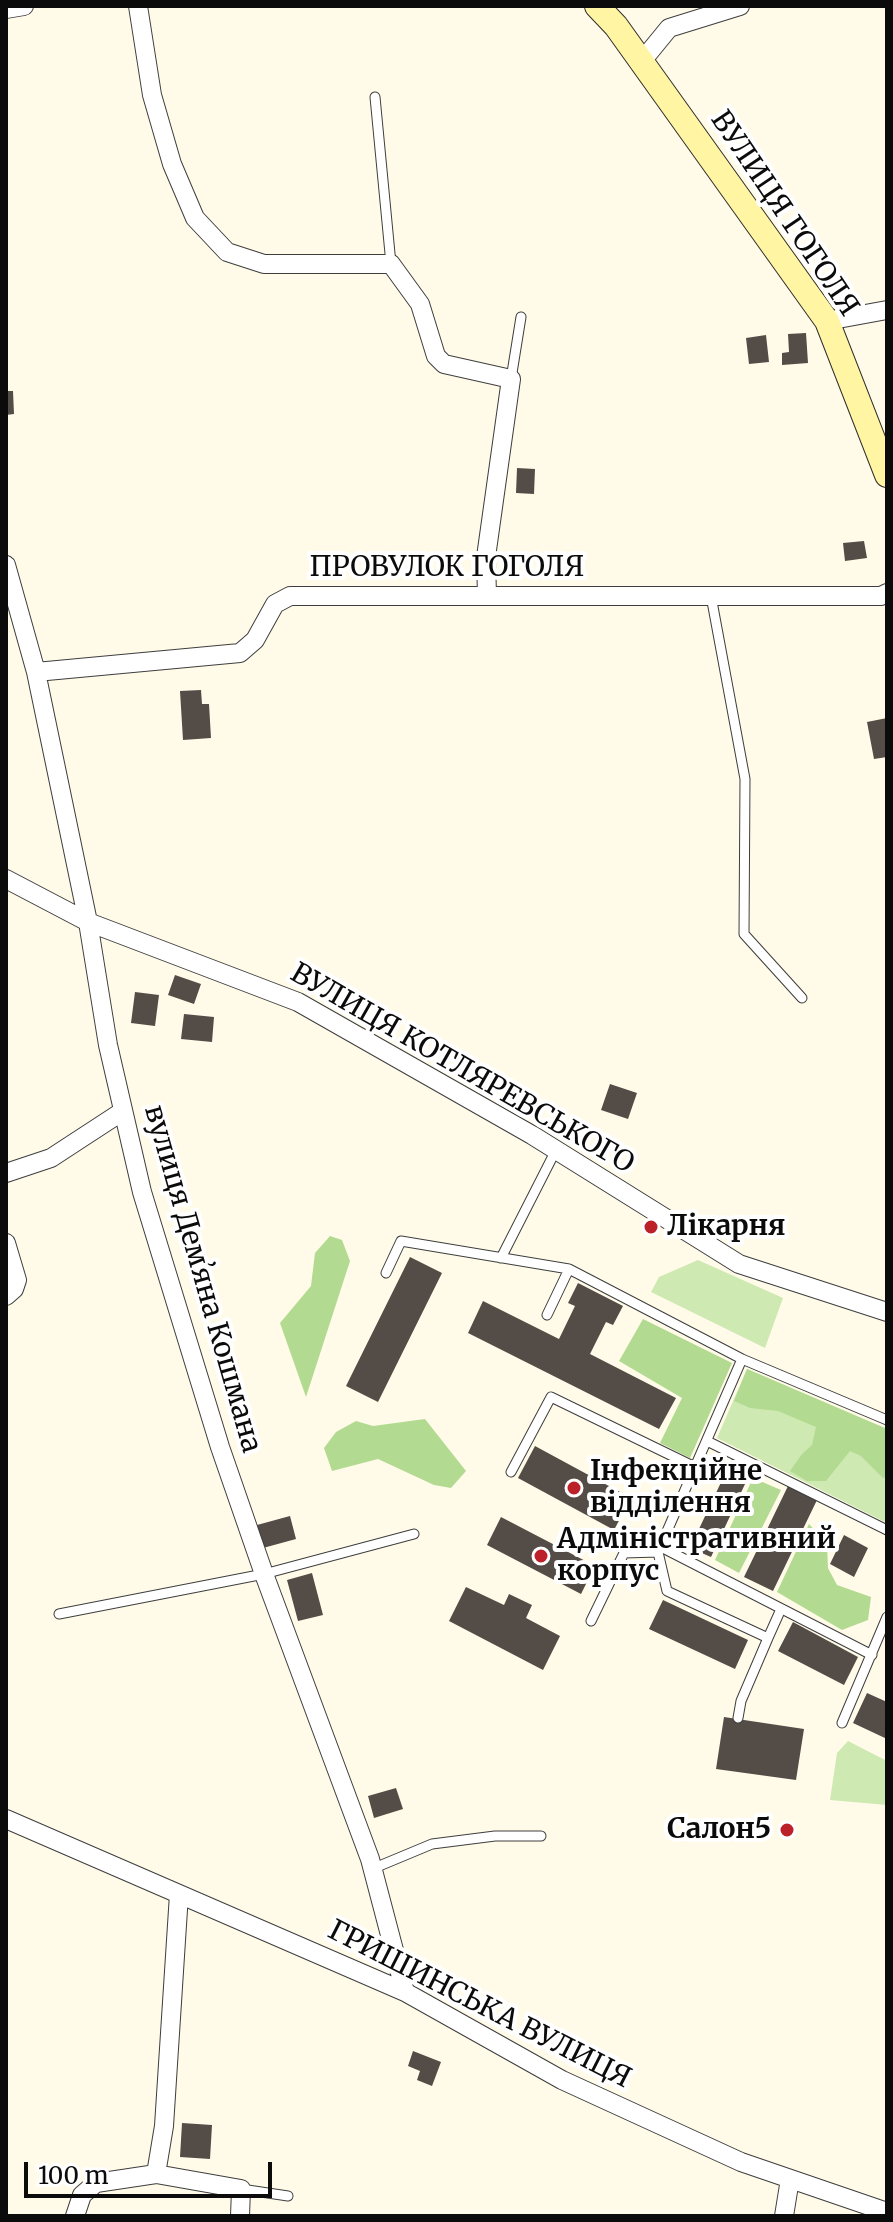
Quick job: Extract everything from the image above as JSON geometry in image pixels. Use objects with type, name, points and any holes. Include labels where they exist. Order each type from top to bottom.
[{"type":"street","points":[[6,9],[24,6]]},
{"type":"street","points":[[138,6],[152,95],[172,164],[195,218],[227,252],[264,264],[391,264],[420,304],[436,356],[444,364],[511,379],[486,557],[487,596]]},
{"type":"street","name":"ВУЛИЦЯ ГОГОЛЯ","points":[[597,6],[642,61],[827,321],[886,468]]},
{"type":"street","points":[[642,61],[669,28],[740,6]]},
{"type":"street","points":[[827,321],[887,310]]},
{"type":"street","name":"вулиця Демʼяна Кошмана","points":[[6,565],[36,672],[88,922],[108,1045],[142,1192],[220,1447],[372,1869],[405,1992]]},
{"type":"street","name":"ПРОВУЛОК ГОГОЛЯ","points":[[36,672],[240,653],[255,640],[275,604],[290,596],[881,596],[887,593]]},
{"type":"street","name":"ВУЛИЦЯ КОТЛЯРЕВСЬКОГО","points":[[6,879],[88,922],[298,1002],[556,1150],[739,1264],[887,1312]]},
{"type":"street","points":[[6,1173],[51,1158],[123,1111]]},
{"type":"street","points":[[6,1243],[17,1280],[14,1289],[6,1296]]},
{"type":"street","name":"ГРИШИНСЬКА ВУЛИЦЯ","points":[[6,1819],[405,1992],[562,2080],[741,2162],[887,2212]]},
{"type":"street","points":[[156,2174],[164,2126],[179,1894]]},
{"type":"street","points":[[75,2216],[82,2195],[96,2183],[156,2174],[241,2189],[240,2216]]},
{"type":"street","points":[[784,2216],[790,2179]]},
{"type":"lane","points":[[375,97],[391,264]]},
{"type":"lane","points":[[511,379],[521,317]]},
{"type":"lane","points":[[711,596],[745,779],[744,934],[802,998]]},
{"type":"lane","points":[[501,1258],[556,1150]]},
{"type":"lane","points":[[386,1273],[401,1241],[569,1269],[742,1359],[887,1420]]},
{"type":"lane","points":[[547,1315],[569,1269]]},
{"type":"lane","points":[[742,1359],[660,1550],[667,1591],[768,1638]]},
{"type":"lane","points":[[511,1472],[551,1397],[695,1467]]},
{"type":"lane","points":[[707,1441],[887,1530]]},
{"type":"lane","points":[[59,1614],[264,1574],[414,1534]]},
{"type":"lane","points":[[591,1621],[624,1553],[660,1550],[872,1655]]},
{"type":"lane","points":[[738,1718],[741,1701],[781,1609]]},
{"type":"lane","points":[[842,1723],[887,1617]]},
{"type":"lane","points":[[372,1869],[432,1844],[495,1836],[541,1836]]},
{"type":"lane","points":[[241,2189],[288,2196]]},
{"type":"green space","points":[[330,1236],[342,1240],[350,1261],[306,1397],[280,1323],[311,1286],[315,1253]]},
{"type":"green space","points":[[698,1260],[783,1298],[765,1348],[651,1292],[659,1277]]},
{"type":"green space","points":[[643,1319],[732,1363],[690,1458],[660,1443],[682,1398],[619,1361]]},
{"type":"green space","points":[[747,1369],[887,1429],[887,1523],[717,1438]]},
{"type":"green space","points":[[747,1369],[887,1429],[887,1477],[883,1478],[861,1456],[850,1451],[826,1481],[807,1481],[790,1471],[812,1445],[816,1427],[778,1411],[750,1408],[734,1401]]},
{"type":"green space","points":[[425,1419],[466,1471],[451,1488],[434,1485],[378,1459],[332,1471],[324,1448],[336,1432],[356,1421],[373,1426]]},
{"type":"green space","points":[[753,1478],[781,1490],[739,1573],[715,1560]]},
{"type":"green space","points":[[809,1524],[827,1544],[828,1568],[837,1585],[871,1597],[868,1620],[842,1630],[777,1592]]},
{"type":"green space","points":[[848,1741],[887,1761],[887,1805],[830,1800],[837,1753]]},
{"type":"building","points":[[806,333],[808,363],[782,365],[782,353],[789,352],[788,334]]},
{"type":"building","points":[[766,335],[769,362],[749,364],[746,338]]},
{"type":"building","points":[[6,391],[13,391],[14,414],[6,415]]},
{"type":"building","points":[[517,468],[535,469],[534,494],[516,493]]},
{"type":"building","points":[[864,541],[867,558],[845,561],[843,543]]},
{"type":"building","points":[[201,690],[202,704],[209,704],[211,738],[183,740],[180,691]]},
{"type":"building","points":[[887,718],[887,757],[874,759],[867,722]]},
{"type":"building","points":[[175,975],[201,984],[194,1004],[168,995]]},
{"type":"building","points":[[135,992],[159,995],[155,1026],[131,1023]]},
{"type":"building","points":[[184,1014],[214,1017],[212,1042],[181,1039]]},
{"type":"building","points":[[610,1084],[637,1093],[628,1119],[601,1110]]},
{"type":"building","points":[[410,1257],[442,1273],[378,1402],[346,1386]]},
{"type":"building","points":[[578,1283],[623,1306],[613,1325],[606,1322],[590,1354],[676,1398],[659,1429],[468,1333],[483,1301],[559,1339],[575,1306],[568,1303]]},
{"type":"building","name":"Інфекційне відділення","points":[[535,1446],[631,1498],[614,1530],[518,1478]]},
{"type":"building","points":[[732,1459],[752,1469],[711,1557],[690,1548]]},
{"type":"building","points":[[788,1486],[817,1500],[773,1591],[744,1577]]},
{"type":"building","points":[[290,1516],[296,1539],[263,1548],[257,1525]]},
{"type":"building","name":"Адміністративний корпус","points":[[501,1517],[595,1566],[581,1594],[487,1545]]},
{"type":"building","points":[[844,1535],[868,1548],[854,1577],[830,1564]]},
{"type":"building","points":[[312,1573],[323,1615],[298,1621],[287,1580]]},
{"type":"building","points":[[466,1587],[504,1605],[509,1594],[532,1605],[526,1618],[560,1636],[543,1670],[449,1621]]},
{"type":"building","points":[[663,1600],[748,1640],[735,1669],[649,1629]]},
{"type":"building","points":[[793,1622],[858,1657],[844,1685],[778,1651]]},
{"type":"building","points":[[867,1693],[887,1702],[887,1739],[853,1723]]},
{"type":"building","points":[[724,1717],[804,1729],[796,1780],[716,1769]]},
{"type":"building","points":[[396,1788],[403,1809],[374,1818],[368,1796]]},
{"type":"building","points":[[413,2051],[441,2062],[432,2086],[417,2080],[420,2071],[408,2066]]},
{"type":"building","points":[[182,2123],[212,2125],[210,2159],[180,2157]]},
{"type":"place","name":"Лікарня","points":[[651,1227]]},
{"type":"place","name":"Інфекційне відділення","points":[[574,1488]]},
{"type":"place","name":"Адміністративний корпус","points":[[541,1556]]},
{"type":"place","name":"Салон5","points":[[787,1830]]}]
